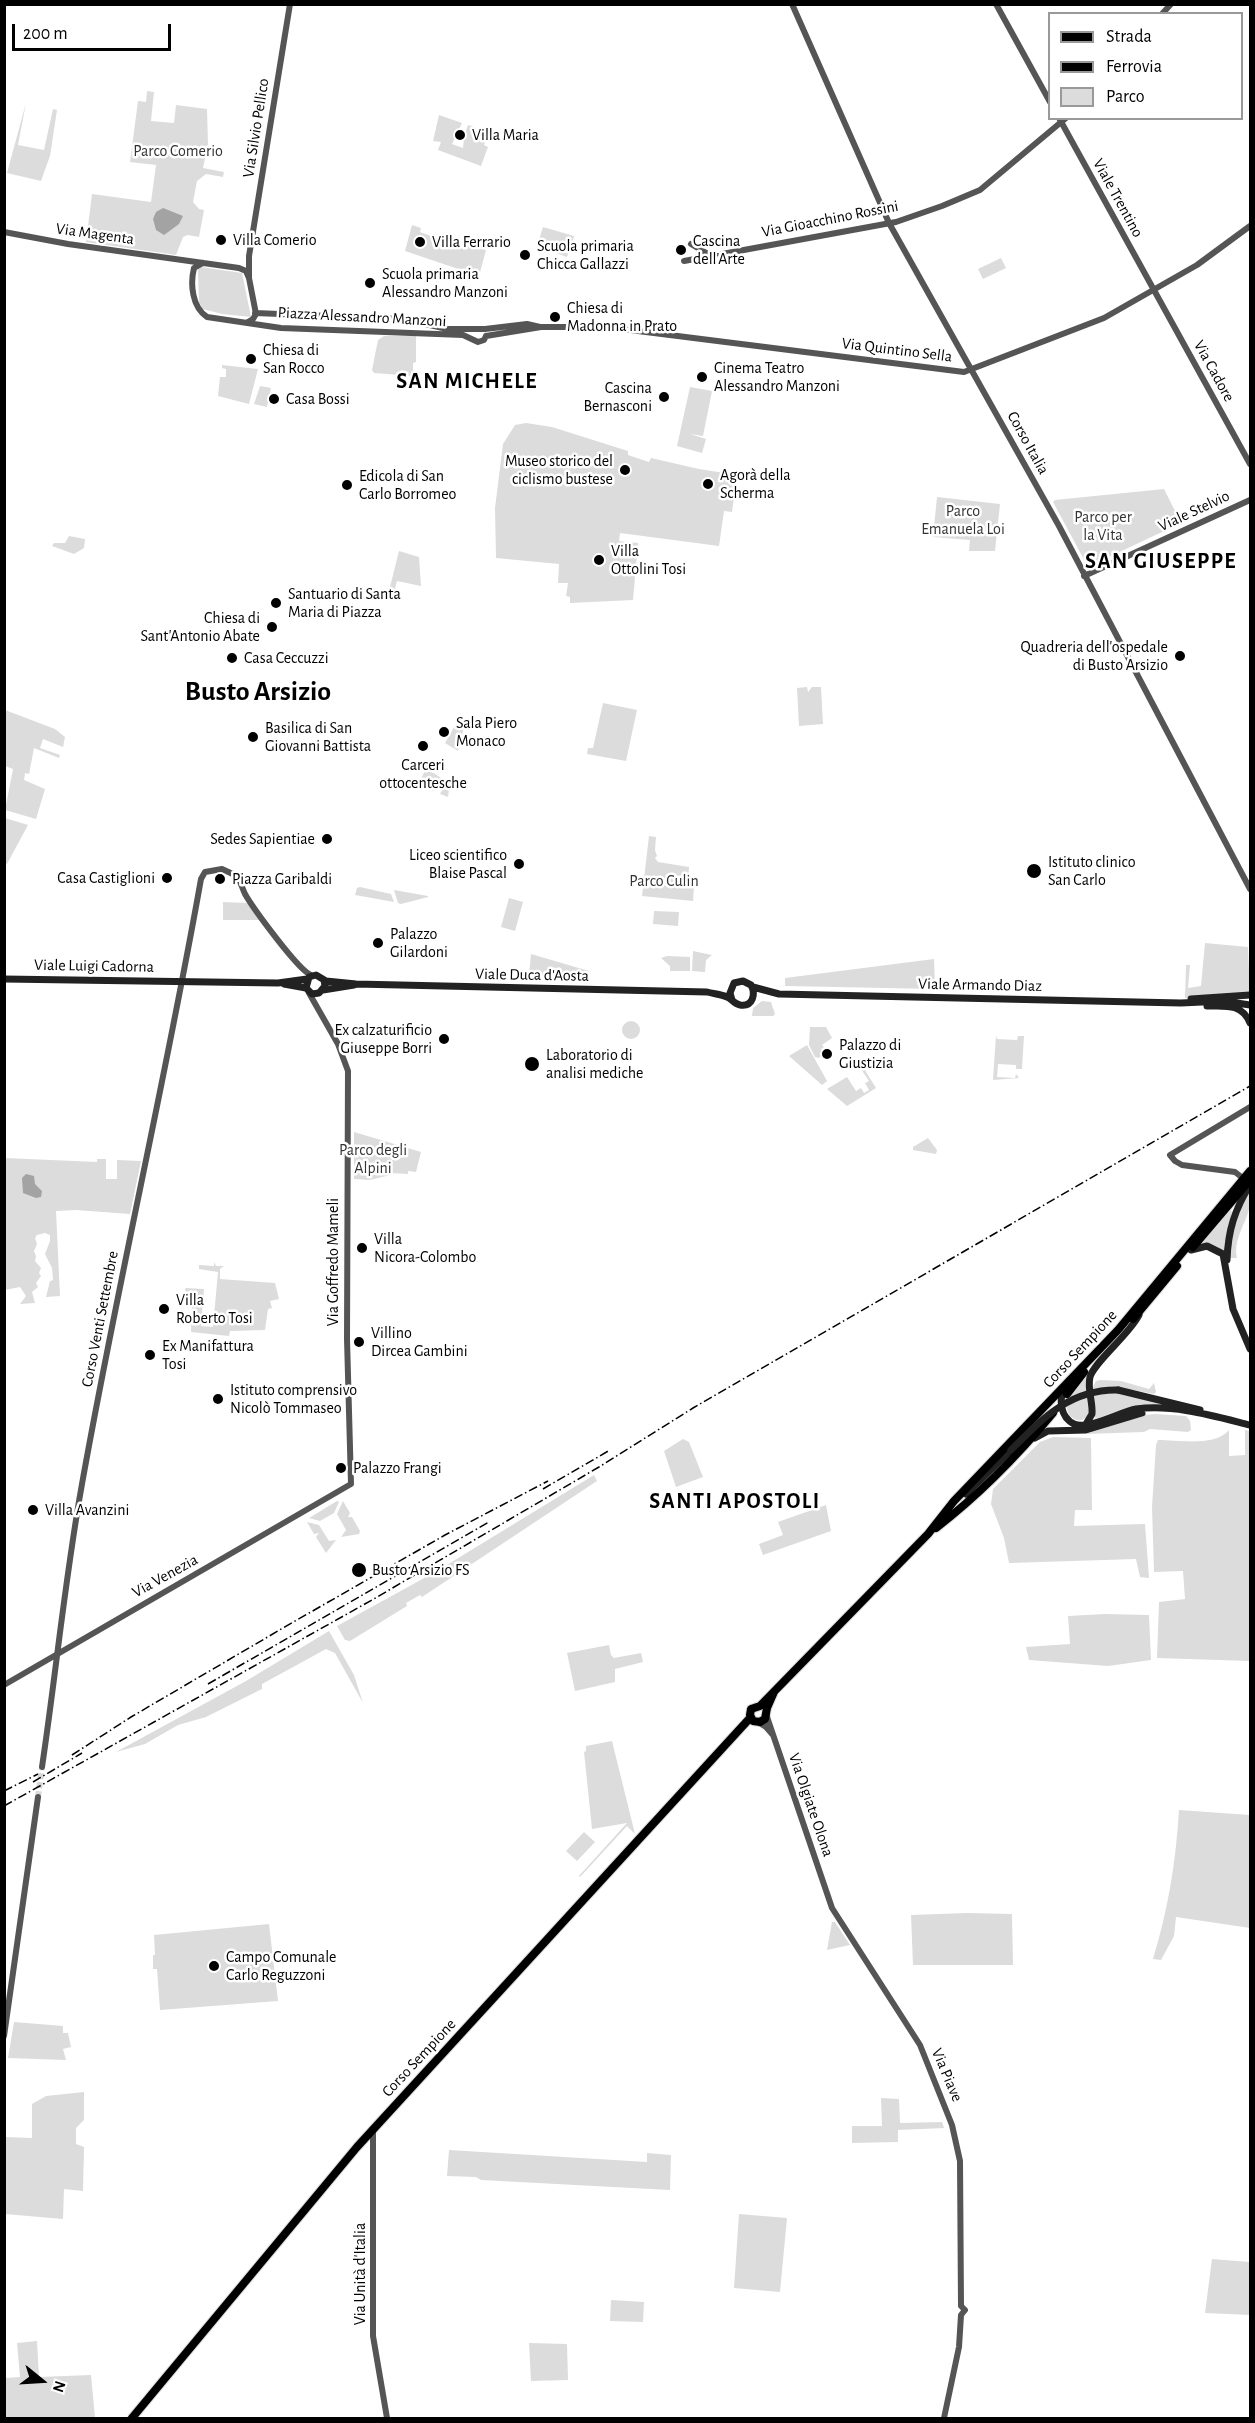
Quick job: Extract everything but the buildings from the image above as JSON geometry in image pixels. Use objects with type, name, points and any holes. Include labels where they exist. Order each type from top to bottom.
[{"type":"main road","points":[[183,981],[278,983],[308,990],[316,995],[322,991],[324,980],[318,975],[278,983]]},
{"type":"main road","points":[[308,990],[309,977]]},
{"type":"main road","name":"Viale Luigi Cadorna","points":[[4,979],[183,981]]},
{"type":"main road","name":"Viale Duca d'Aosta","points":[[324,980],[356,984],[707,992],[726,996],[732,1000]]},
{"type":"main road","points":[[743,981],[753,987],[752,1000],[747,1004],[741,1005],[732,1000],[730,993],[734,983],[743,981]]},
{"type":"main road","name":"Viale Duca d'Aosta","points":[[322,991],[356,984]]},
{"type":"main road","name":"Viale Duca d'Aosta","points":[[707,992],[731,987]]},
{"type":"main road","name":"Viale Armando Diaz","points":[[753,987],[779,994],[1180,1003]]},
{"type":"main road","name":"Viale Armando Diaz","points":[[752,1000],[779,994]]},
{"type":"main road","points":[[1180,1003],[1203,997],[1251,996]]},
{"type":"main road","points":[[1180,1003],[1220,1001],[1251,1005]]},
{"type":"main road","points":[[1180,1003],[1237,1007],[1247,1014],[1251,1023]]},
{"type":"main road","points":[[1226,1277],[1230,1226],[1251,1170]]},
{"type":"main road","name":"Corso Sempione","points":[[1067,1394],[1083,1373],[1143,1308],[1248,1181]]},
{"type":"main road","name":"Corso Sempione","points":[[929,1533],[964,1490],[1129,1317],[1248,1181]]},
{"type":"main road","points":[[1191,1250],[1205,1246],[1222,1253],[1234,1314],[1251,1349]]},
{"type":"main road","points":[[1083,1425],[1090,1420],[1092,1414],[1089,1389],[1092,1372],[1132,1328],[1143,1308]]},
{"type":"main road","points":[[1066,1385],[1061,1398],[1062,1410],[1071,1422],[1083,1425],[1135,1409],[1171,1409],[1251,1425]]},
{"type":"main road","points":[[938,1520],[1058,1406],[1086,1393],[1118,1389],[1198,1409],[1220,1418]]},
{"type":"main road","points":[[1026,1445],[1045,1431],[1083,1431],[1138,1413],[1171,1409]]},
{"type":"main road","name":"Corso Sempione","points":[[132,2418],[373,2128],[741,1729],[755,1721],[763,1720],[764,1711],[774,1692],[929,1533],[980,1490],[1026,1445],[1054,1412]]},
{"type":"main road","name":"Corso Sempione","points":[[755,1721],[751,1709],[764,1711]]},
{"type":"street","name":"Via Silvio Pellico","points":[[255,313],[249,278],[249,256],[290,4]]},
{"type":"street","name":"Corso Italia","points":[[792,4],[889,224],[1049,509],[1251,889]]},
{"type":"street","points":[[996,4],[1048,98]]},
{"type":"street","name":"Via Gioacchino Rossini","points":[[684,261],[889,224],[978,192],[1062,120]]},
{"type":"street","name":"Viale Trentino","points":[[1062,120],[1154,290]]},
{"type":"street","name":"Via Quintino Sella","points":[[541,327],[606,327],[962,372],[1093,323],[1214,254],[1251,226]]},
{"type":"street","name":"Via Magenta","points":[[4,232],[58,243],[239,268]]},
{"type":"street","points":[[691,244],[703,253],[712,255]]},
{"type":"street","points":[[249,256],[245,264],[239,268],[246,272],[249,278]]},
{"type":"street","points":[[181,260],[190,265],[193,272]]},
{"type":"street","points":[[203,263],[195,266],[193,272],[193,296],[200,312],[207,317],[248,322],[254,318],[255,313]]},
{"type":"street","name":"Via Cadore","points":[[1154,290],[1251,464]]},
{"type":"street","name":"Piazza Alessandro Manzoni","points":[[255,313],[408,319],[443,329],[478,329],[527,324],[541,327]]},
{"type":"street","name":"Piazza Alessandro Manzoni","points":[[248,322],[281,328],[464,335],[481,342],[486,336],[541,327]]},
{"type":"street","points":[[474,339],[473,334],[478,329],[486,336]]},
{"type":"street","name":"Viale Stelvio","points":[[1084,576],[1251,500]]},
{"type":"street","name":"Corso Venti Settembre","points":[[42,1767],[73,1537],[107,1350],[183,981],[201,879],[207,870],[228,870],[238,877],[251,903],[309,977]]},
{"type":"street","name":"Via Goffredo Mameli","points":[[308,990],[346,1060],[348,1071],[347,1339],[351,1482]]},
{"type":"street","name":"Via Goffredo Mameli","points":[[322,991],[320,1002],[322,1013]]},
{"type":"street","points":[[1248,1181],[1235,1172],[1182,1165],[1170,1155],[1251,1107]]},
{"type":"street","name":"Via Venezia","points":[[4,1685],[348,1487],[351,1482]]},
{"type":"street","name":"Via Olgiate Olona","points":[[764,1711],[822,1881]]},
{"type":"street","name":"Via Olgiate Olona","points":[[755,1721],[766,1727],[774,1737]]},
{"type":"street","points":[[4,2036],[38,1797]]},
{"type":"street","name":"Via Piave","points":[[822,1881],[841,1923],[922,2050],[954,2130],[960,2157],[961,2306],[965,2311],[961,2315],[959,2346],[944,2418]]},
{"type":"street","name":"Via Unità d'Italia","points":[[373,2128],[374,2340],[387,2418]]},
{"type":"green space","name":"Parco Comerio","points":[[147,91],[154,92],[151,121],[174,123],[176,105],[207,109],[208,145],[203,168],[224,172],[223,177],[206,174],[197,181],[193,202],[199,209],[204,210],[199,237],[188,235],[183,237],[176,255],[86,242],[92,194],[151,202],[156,165],[130,162],[138,101],[146,102]]},
{"type":"green space","points":[[26,103],[18,145],[44,150],[53,109],[57,110],[50,156],[41,181],[7,173]]},
{"type":"green space","points":[[439,115],[462,123],[452,144],[463,148],[468,125],[475,127],[474,131],[488,136],[484,145],[488,147],[481,166],[438,150],[441,142],[433,141]]},
{"type":"green space","points":[[412,225],[421,228],[420,232],[434,237],[433,240],[455,247],[456,245],[466,248],[468,244],[486,250],[479,276],[405,251]]},
{"type":"green space","points":[[543,227],[574,236],[567,257],[537,246]]},
{"type":"green space","points":[[1001,258],[1006,268],[983,279],[978,269]]},
{"type":"green space","points":[[201,267],[242,273],[251,317],[222,314],[203,309],[199,302],[198,269]]},
{"type":"green space","points":[[384,336],[416,336],[416,362],[413,363],[413,376],[374,373],[372,370],[378,340]]},
{"type":"green space","points":[[222,365],[258,369],[249,404],[218,396],[220,377],[226,377],[226,369],[222,368]]},
{"type":"green space","points":[[260,386],[271,388],[267,407],[254,404]]},
{"type":"green space","points":[[690,387],[712,391],[703,436],[690,434],[706,439],[702,453],[677,446]]},
{"type":"green space","points":[[526,423],[552,427],[628,451],[628,455],[649,462],[651,458],[737,475],[732,512],[724,511],[719,546],[620,533],[619,541],[638,543],[633,600],[570,603],[570,597],[566,596],[568,583],[558,583],[559,564],[496,558],[495,508],[503,444],[515,425]]},
{"type":"green space","name":"Parco per la Vita","points":[[1164,489],[1181,523],[1088,567],[1053,502],[1055,500]]},
{"type":"green space","name":"Parco Emanuela Loi","points":[[937,497],[1000,504],[995,551],[969,551],[970,540],[933,537]]},
{"type":"green space","points":[[69,536],[85,539],[84,548],[74,554],[52,546],[54,543],[65,543]]},
{"type":"green space","points":[[399,551],[419,557],[421,586],[397,581],[394,592],[389,591]]},
{"type":"green space","points":[[807,687],[808,692],[812,687],[821,687],[823,724],[799,726],[797,688]]},
{"type":"green space","points":[[603,703],[637,710],[626,761],[587,754],[588,748],[593,748]]},
{"type":"green space","points":[[5,710],[55,729],[65,737],[63,747],[43,739],[40,748],[60,755],[59,758],[34,748],[29,774],[25,773],[24,780],[45,789],[36,819],[5,810],[13,769],[5,766]]},
{"type":"green space","points":[[458,720],[465,723],[458,751],[445,743]]},
{"type":"green space","points":[[426,769],[446,783],[437,778],[432,784],[434,791],[418,784]]},
{"type":"green space","points":[[446,783],[449,791],[448,797],[440,794]]},
{"type":"green space","points":[[5,818],[28,825],[7,864],[5,863]]},
{"type":"green space","name":"Parco Culin","points":[[649,836],[656,837],[657,856],[655,858],[658,862],[689,867],[688,885],[694,886],[693,901],[642,896]]},
{"type":"green space","points":[[357,888],[391,894],[394,902],[355,895]]},
{"type":"green space","points":[[394,890],[428,897],[401,904],[398,903]]},
{"type":"green space","points":[[509,898],[523,902],[515,931],[501,927]]},
{"type":"green space","points":[[223,902],[247,903],[259,920],[223,920]]},
{"type":"green space","points":[[654,911],[679,912],[678,926],[653,924]]},
{"type":"green space","points":[[1205,943],[1248,947],[1250,993],[1185,998],[1186,965],[1190,965],[1188,988],[1201,986]]},
{"type":"green space","points":[[693,951],[712,955],[706,960],[705,972],[692,971]]},
{"type":"green space","points":[[531,954],[589,971],[584,976],[529,975]]},
{"type":"green space","points":[[690,957],[690,971],[670,971],[670,966],[661,958]]},
{"type":"green space","points":[[934,959],[935,989],[785,986],[785,978]]},
{"type":"green space","points":[[762,1001],[771,1002],[775,1014],[773,1016],[752,1016],[753,1008]]},
{"type":"green space","points":[[627,1021],[635,1021],[640,1026],[638,1037],[627,1039],[622,1034],[622,1026]]},
{"type":"green space","points":[[810,1027],[826,1027],[832,1038],[822,1045],[824,1047],[821,1049],[824,1053],[819,1058],[815,1057],[809,1045]]},
{"type":"green space","points":[[996,1035],[997,1039],[1017,1040],[1018,1036],[1024,1036],[1022,1069],[1016,1069],[1016,1065],[998,1064],[997,1077],[1015,1078],[1016,1074],[1019,1078],[993,1080]]},
{"type":"green space","points":[[807,1045],[827,1081],[822,1085],[789,1056]]},
{"type":"green space","points":[[863,1067],[876,1088],[847,1106],[827,1089],[847,1077],[856,1091],[861,1088],[864,1093],[869,1090],[865,1083],[869,1081],[861,1069]]},
{"type":"green space","name":"Parco degli Alpini","points":[[354,1132],[421,1152],[416,1172],[390,1173],[390,1175],[370,1180],[354,1179]]},
{"type":"green space","points":[[928,1138],[937,1150],[936,1154],[913,1150],[913,1147]]},
{"type":"green space","points":[[5,1158],[97,1162],[97,1159],[106,1159],[106,1179],[117,1179],[117,1160],[141,1161],[130,1214],[76,1210],[56,1211],[60,1296],[46,1297],[50,1281],[53,1280],[52,1268],[45,1254],[50,1235],[45,1233],[35,1238],[37,1244],[34,1251],[35,1261],[41,1268],[39,1273],[41,1276],[36,1283],[38,1287],[32,1292],[35,1303],[20,1304],[26,1296],[20,1287],[5,1290]]},
{"type":"green space","points":[[1250,1191],[1251,1204],[1238,1238],[1237,1258],[1229,1258],[1231,1234],[1246,1195]]},
{"type":"green space","points":[[1230,1210],[1232,1212],[1225,1252],[1207,1244],[1200,1244]]},
{"type":"green space","points":[[214,1262],[216,1266],[224,1266],[220,1269],[220,1279],[275,1283],[279,1299],[270,1301],[272,1308],[268,1309],[265,1330],[230,1331],[229,1336],[191,1332],[192,1302],[187,1301],[185,1288],[204,1289],[201,1326],[213,1327],[218,1272],[199,1269],[199,1265],[214,1266]]},
{"type":"green space","points":[[1090,1370],[1089,1415],[1077,1420],[1069,1415],[1065,1403]]},
{"type":"green space","points":[[1096,1381],[1121,1381],[1149,1389],[1154,1383],[1156,1392],[1154,1394],[1117,1387],[1092,1389]]},
{"type":"green space","points":[[1123,1393],[1175,1406],[1126,1409],[1095,1419],[1092,1395]]},
{"type":"green space","points":[[1144,1415],[1186,1416],[1190,1421],[1191,1430],[1188,1432],[1150,1429],[1144,1432],[1086,1434]]},
{"type":"green space","points":[[1229,1430],[1229,1456],[1245,1455],[1245,1430],[1250,1431],[1250,1661],[1157,1658],[1159,1602],[1185,1599],[1183,1571],[1154,1572],[1152,1507],[1156,1445],[1158,1440],[1206,1441],[1215,1439]]},
{"type":"green space","points":[[1053,1437],[1091,1438],[1092,1510],[1075,1510],[1074,1526],[1145,1524],[1149,1578],[1140,1577],[1136,1559],[1009,1563],[1004,1538],[991,1504],[993,1489],[1040,1442]]},
{"type":"green space","points":[[683,1439],[689,1442],[703,1477],[676,1487],[664,1451]]},
{"type":"green space","points":[[594,1475],[597,1481],[422,1597],[420,1595],[406,1603],[407,1606],[350,1641],[345,1640],[337,1626],[437,1571]]},
{"type":"green space","points":[[337,1501],[339,1502],[334,1513],[320,1521],[309,1518]]},
{"type":"green space","points":[[343,1501],[350,1513],[348,1517],[352,1517],[360,1531],[359,1534],[341,1537],[346,1530],[337,1514]]},
{"type":"green space","points":[[826,1505],[831,1531],[763,1555],[759,1544],[783,1535],[778,1522]]},
{"type":"green space","points":[[307,1522],[319,1525],[329,1541],[336,1540],[326,1553],[316,1537],[319,1533],[314,1534]]},
{"type":"green space","points":[[1149,1615],[1151,1660],[1108,1666],[1029,1660],[1026,1647],[1070,1644],[1068,1616]]},
{"type":"green space","points":[[329,1631],[354,1675],[363,1703],[335,1653],[326,1649],[262,1684],[262,1689],[206,1717],[178,1725],[145,1744],[116,1752],[246,1681]]},
{"type":"green space","points":[[609,1645],[614,1658],[641,1653],[643,1662],[615,1669],[615,1682],[575,1691],[567,1653]]},
{"type":"green space","points":[[612,1741],[635,1834],[627,1826],[578,1877],[627,1823],[592,1829],[584,1752],[586,1746]]},
{"type":"green space","points":[[1179,1810],[1250,1815],[1250,1928],[1176,1917],[1174,1936],[1161,1960],[1153,1959],[1170,1885]]},
{"type":"green space","points":[[584,1832],[595,1842],[577,1861],[566,1851]]},
{"type":"green space","points":[[1012,1914],[1013,1965],[913,1965],[911,1915]]},
{"type":"green space","points":[[832,1922],[835,1922],[850,1945],[827,1950]]},
{"type":"green space","name":"Campo Comunale Carlo Reguzzoni","points":[[269,1924],[278,2001],[160,2010],[157,1969],[153,1969],[154,1935]]},
{"type":"green space","points":[[14,2022],[63,2026],[63,2033],[68,2033],[71,2047],[63,2049],[66,2060],[8,2058]]},
{"type":"green space","points":[[84,2092],[84,2120],[76,2128],[76,2144],[84,2147],[83,2191],[64,2189],[63,2219],[5,2214],[5,2137],[32,2138],[32,2104],[46,2096]]},
{"type":"green space","points":[[881,2098],[899,2099],[900,2123],[942,2122],[944,2128],[898,2130],[898,2142],[852,2143],[852,2126],[882,2126]]},
{"type":"green space","points":[[449,2150],[647,2162],[647,2153],[671,2155],[670,2190],[481,2180],[476,2177],[447,2176]]},
{"type":"green space","points":[[739,2214],[787,2218],[780,2292],[734,2288]]},
{"type":"green space","points":[[1212,2259],[1250,2262],[1250,2315],[1205,2313]]},
{"type":"green space","points":[[611,2300],[644,2302],[643,2322],[610,2321]]},
{"type":"green space","points":[[37,2341],[39,2377],[91,2375],[95,2418],[5,2418],[5,2378],[20,2377],[17,2343]]},
{"type":"green space","points":[[529,2343],[567,2344],[568,2380],[531,2381]]},
{"type":"shaded area","points":[[163,208],[183,216],[179,224],[164,235],[156,230],[153,219],[156,212]]},
{"type":"shaded area","points":[[26,1174],[34,1176],[35,1184],[42,1191],[41,1197],[36,1198],[23,1193],[22,1178]]},
{"type":"tunnel","points":[[38,1797],[42,1767]]},
{"type":"railway","points":[[4,1806],[372,1600],[599,1467],[693,1408],[1250,1086]]},
{"type":"railway","points":[[543,1489],[610,1450]]},
{"type":"railway","points":[[72,1755],[131,1717],[283,1628],[445,1535],[548,1481]]},
{"type":"railway","points":[[208,1684],[489,1522]]},
{"type":"railway","points":[[33,1782],[82,1753]]},
{"type":"railway","points":[[4,1791],[38,1774]]},
{"type":"place","name":"Villa Maria","points":[[460,135]]},
{"type":"place","name":"Villa Comerio","points":[[221,240]]},
{"type":"place","name":"Villa Ferrario","points":[[420,242]]},
{"type":"place","name":"Cascina dell'Arte","points":[[681,250]]},
{"type":"place","name":"Scuola primaria Chicca Gallazzi","points":[[525,255]]},
{"type":"place","name":"Scuola primaria Alessandro Manzoni","points":[[370,283]]},
{"type":"place","name":"Chiesa di Madonna in Prato","points":[[555,317]]},
{"type":"place","name":"Chiesa di San Rocco","points":[[251,359]]},
{"type":"place","name":"Cinema Teatro Alessandro Manzoni","points":[[702,377]]},
{"type":"place","name":"Cascina Bernasconi","points":[[664,397]]},
{"type":"place","name":"Casa Bossi","points":[[274,399]]},
{"type":"place","name":"Museo storico del ciclismo bustese","points":[[625,470]]},
{"type":"place","name":"Agorà della Scherma","points":[[708,484]]},
{"type":"place","name":"Edicola di San Carlo Borromeo","points":[[347,485]]},
{"type":"place","name":"Villa Ottolini Tosi","points":[[599,560]]},
{"type":"place","name":"Santuario di Santa Maria di Piazza","points":[[276,603]]},
{"type":"place","name":"Chiesa di Sant'Antonio Abate","points":[[272,627]]},
{"type":"place","name":"Quadreria dell'ospedale di Busto Arsizio","points":[[1180,656]]},
{"type":"place","name":"Casa Ceccuzzi","points":[[232,658]]},
{"type":"place","name":"Sala Piero Monaco","points":[[444,732]]},
{"type":"place","name":"Basilica di San Giovanni Battista","points":[[253,737]]},
{"type":"place","name":"Carceri ottocentesche","points":[[423,746]]},
{"type":"place","name":"Sedes Sapientiae","points":[[327,839]]},
{"type":"place","name":"Liceo scientifico Blaise Pascal","points":[[519,864]]},
{"type":"place","name":"Istituto clinico San Carlo","points":[[1034,871]]},
{"type":"place","name":"Casa Castiglioni","points":[[167,878]]},
{"type":"place","name":"Piazza Garibaldi","points":[[220,879]]},
{"type":"place","name":"Palazzo Gilardoni","points":[[378,943]]},
{"type":"place","name":"Ex calzaturificio Giuseppe Borri","points":[[444,1039]]},
{"type":"place","name":"Palazzo di Giustizia","points":[[827,1054]]},
{"type":"place","name":"Laboratorio di analisi mediche","points":[[532,1064]]},
{"type":"place","name":"Villa Nicora-Colombo","points":[[362,1248]]},
{"type":"place","name":"Villa Roberto Tosi","points":[[164,1309]]},
{"type":"place","name":"Villino Dircea Gambini","points":[[359,1342]]},
{"type":"place","name":"Ex Manifattura Tosi","points":[[150,1355]]},
{"type":"place","name":"Istituto comprensivo Nicolò Tommaseo","points":[[218,1399]]},
{"type":"place","name":"Palazzo Frangi","points":[[341,1468]]},
{"type":"place","name":"Villa Avanzini","points":[[33,1510]]},
{"type":"place","name":"Busto Arsizio FS","points":[[359,1570]]},
{"type":"place","name":"Campo Comunale Carlo Reguzzoni","points":[[214,1966]]},
{"type":"district","name":"SAN MICHELE","points":[[467,381]]},
{"type":"district","name":"SAN GIUSEPPE","points":[[1161,561]]},
{"type":"district","name":"Busto Arsizio","points":[[258,692]]},
{"type":"district","name":"SANTI APOSTOLI","points":[[735,1501]]}]
